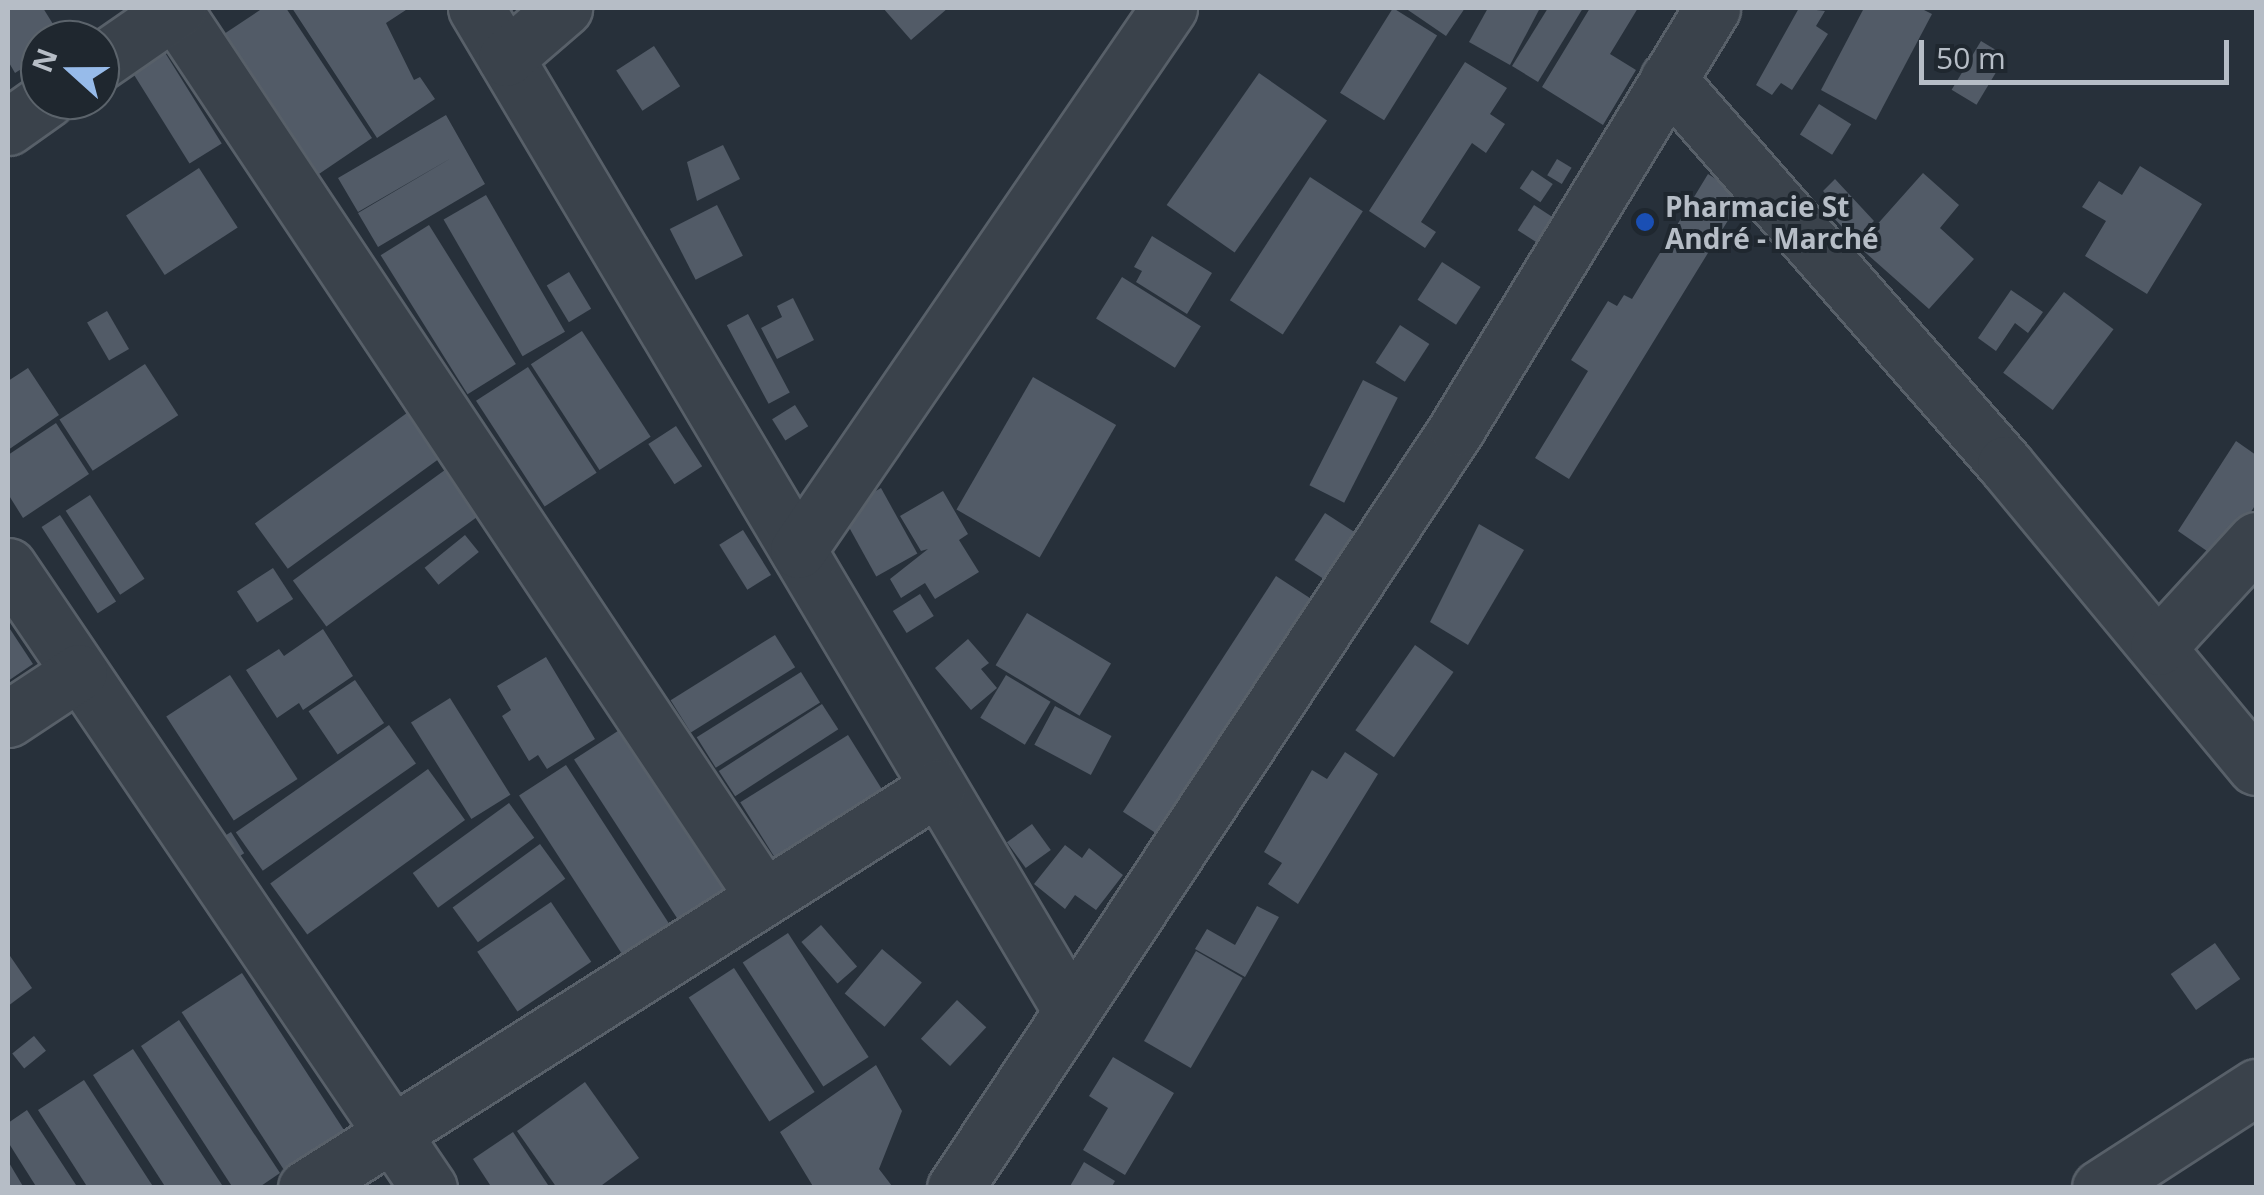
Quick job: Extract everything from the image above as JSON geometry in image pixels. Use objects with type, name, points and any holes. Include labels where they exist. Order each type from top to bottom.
[{"type":"street","points":[[476,8],[1069,1007]]},
{"type":"street","points":[[506,58],[564,8]]},
{"type":"street","points":[[798,550],[1169,8]]},
{"type":"street","points":[[955,1188],[1069,1007],[1457,428],[1712,8]]},
{"type":"street","points":[[120,48],[176,9],[763,896]]},
{"type":"street","points":[[1668,79],[2158,647],[2256,767]]},
{"type":"street","points":[[2158,647],[2256,540]]},
{"type":"street","points":[[8,566],[430,1188]]},
{"type":"street","points":[[8,719],[80,672]]},
{"type":"street","points":[[306,1188],[938,786]]},
{"type":"street","points":[[2100,1188],[2256,1087]]},
{"type":"building","points":[[8,8],[43,8],[50,20],[20,20],[20,70],[15,73],[8,61]]},
{"type":"building","points":[[263,8],[286,8],[372,138],[316,176],[224,34]]},
{"type":"building","points":[[292,8],[409,8],[386,23],[414,80],[420,77],[435,99],[377,138]]},
{"type":"building","points":[[883,8],[948,8],[911,40]]},
{"type":"building","points":[[1393,8],[1437,36],[1384,120],[1340,93]]},
{"type":"building","points":[[1405,8],[1465,8],[1446,36]]},
{"type":"building","points":[[1488,8],[1540,8],[1510,65],[1469,42]]},
{"type":"building","points":[[1548,8],[1583,8],[1538,82],[1512,66]]},
{"type":"building","points":[[1590,8],[1638,8],[1610,54],[1636,70],[1603,125],[1542,87]]},
{"type":"building","points":[[1799,8],[1825,11],[1816,26],[1828,34],[1792,90],[1781,83],[1772,95],[1756,85]]},
{"type":"building","points":[[1864,8],[1920,8],[1932,14],[1876,120],[1821,90]]},
{"type":"building","points":[[1981,41],[2006,56],[1977,105],[1952,90]]},
{"type":"building","points":[[654,46],[680,86],[642,111],[616,71]]},
{"type":"building","points":[[164,51],[222,143],[190,164],[132,71]]},
{"type":"building","points":[[1465,62],[1507,88],[1490,114],[1505,124],[1486,153],[1472,143],[1421,222],[1436,232],[1425,248],[1369,211]]},
{"type":"building","points":[[1259,73],[1327,121],[1235,252],[1167,205]]},
{"type":"building","points":[[1819,104],[1851,124],[1832,155],[1800,135]]},
{"type":"building","points":[[446,115],[485,184],[378,247],[358,213],[453,157],[358,212],[338,178]]},
{"type":"building","points":[[723,145],[740,179],[697,201],[687,162]]},
{"type":"building","points":[[1557,159],[1572,168],[1562,184],[1547,175]]},
{"type":"building","points":[[2140,166],[2202,204],[2147,294],[2085,256],[2106,221],[2082,207],[2099,181],[2122,195]]},
{"type":"building","points":[[199,168],[238,228],[165,275],[126,215]]},
{"type":"building","points":[[1532,170],[1553,184],[1540,202],[1520,188]]},
{"type":"building","points":[[1923,173],[1959,205],[1940,228],[1974,259],[1929,309],[1858,246]]},
{"type":"building","points":[[1708,174],[1743,196],[1569,479],[1535,458],[1588,371],[1571,360],[1608,301],[1617,306],[1624,295],[1632,299]]},
{"type":"building","points":[[1310,177],[1363,211],[1283,335],[1230,300]]},
{"type":"building","points":[[1835,179],[1874,221],[1854,240],[1833,217],[1840,209],[1823,191]]},
{"type":"building","points":[[486,195],[565,332],[523,356],[444,220]]},
{"type":"building","points":[[717,205],[743,256],[696,280],[670,229]]},
{"type":"building","points":[[1534,205],[1557,220],[1540,245],[1518,230]]},
{"type":"building","points":[[429,225],[516,364],[468,394],[381,255]]},
{"type":"building","points":[[1152,236],[1212,273],[1187,314],[1136,282],[1142,271],[1134,267]]},
{"type":"building","points":[[1442,262],[1481,287],[1456,325],[1417,300]]},
{"type":"building","points":[[569,272],[591,309],[569,322],[547,285]]},
{"type":"building","points":[[1122,277],[1201,326],[1175,368],[1096,319]]},
{"type":"building","points":[[2011,290],[2043,312],[2028,333],[2015,323],[1996,351],[1978,338]]},
{"type":"building","points":[[2064,292],[2114,329],[2053,410],[2003,373]]},
{"type":"building","points":[[793,298],[814,340],[777,359],[761,328],[782,317],[777,306]]},
{"type":"building","points":[[107,311],[129,349],[109,361],[87,322]]},
{"type":"building","points":[[748,314],[790,393],[769,404],[727,325]]},
{"type":"building","points":[[1400,325],[1429,344],[1405,382],[1375,363]]},
{"type":"building","points":[[582,331],[651,437],[599,470],[531,364]]},
{"type":"building","points":[[145,364],[178,415],[93,471],[59,420]]},
{"type":"building","points":[[528,367],[597,473],[545,506],[476,401]]},
{"type":"building","points":[[28,368],[59,415],[8,450],[8,381]]},
{"type":"building","points":[[1033,377],[1116,425],[1040,558],[956,510]]},
{"type":"building","points":[[1363,380],[1398,398],[1344,503],[1309,485]]},
{"type":"building","points":[[795,405],[808,426],[785,441],[772,419]]},
{"type":"building","points":[[411,410],[444,455],[288,569],[255,523]]},
{"type":"building","points":[[56,423],[89,474],[23,518],[8,494],[8,455]]},
{"type":"building","points":[[676,426],[702,466],[674,484],[648,444]]},
{"type":"building","points":[[2236,441],[2256,455],[2256,504],[2220,560],[2178,531]]},
{"type":"building","points":[[449,467],[483,513],[326,627],[293,580]]},
{"type":"building","points":[[881,488],[917,554],[876,576],[840,511]]},
{"type":"building","points":[[943,491],[968,534],[959,540],[979,572],[935,599],[925,583],[901,598],[890,579],[928,549],[921,551],[900,516]]},
{"type":"building","points":[[90,495],[144,579],[120,595],[66,511]]},
{"type":"building","points":[[1325,513],[1354,532],[1324,579],[1295,560]]},
{"type":"building","points":[[60,515],[116,601],[98,613],[42,527]]},
{"type":"building","points":[[1479,524],[1524,550],[1468,645],[1430,622]]},
{"type":"building","points":[[743,530],[771,575],[747,590],[719,545]]},
{"type":"building","points":[[465,535],[479,552],[438,585],[425,568]]},
{"type":"building","points":[[273,568],[293,599],[257,622],[237,591]]},
{"type":"building","points":[[1276,576],[1313,600],[1160,836],[1123,812]]},
{"type":"building","points":[[920,594],[934,616],[907,633],[893,611]]},
{"type":"building","points":[[1027,613],[1111,663],[1080,716],[996,665]]},
{"type":"building","points":[[8,626],[33,664],[8,681]]},
{"type":"building","points":[[323,629],[353,676],[303,710],[299,703],[277,718],[246,670],[279,649],[284,656]]},
{"type":"building","points":[[775,635],[795,667],[691,732],[671,700]]},
{"type":"building","points":[[968,639],[989,663],[981,669],[997,688],[971,710],[935,668]]},
{"type":"building","points":[[1415,645],[1454,672],[1394,757],[1355,730]]},
{"type":"building","points":[[546,657],[595,739],[547,769],[538,755],[529,761],[502,716],[511,710],[497,686]]},
{"type":"building","points":[[801,672],[820,703],[716,768],[697,737]]},
{"type":"building","points":[[230,675],[298,779],[234,820],[166,716]]},
{"type":"building","points":[[1006,675],[1051,702],[1025,745],[980,718]]},
{"type":"building","points":[[355,680],[384,723],[338,754],[309,711]]},
{"type":"building","points":[[450,698],[510,795],[471,819],[411,722]]},
{"type":"building","points":[[822,704],[838,729],[735,796],[719,771]]},
{"type":"building","points":[[1055,706],[1112,736],[1091,775],[1034,745]]},
{"type":"building","points":[[389,725],[416,764],[263,871],[236,832]]},
{"type":"building","points":[[621,729],[730,897],[683,927],[574,759]]},
{"type":"building","points":[[848,735],[882,789],[774,857],[740,802]]},
{"type":"building","points":[[1345,752],[1378,774],[1298,904],[1268,884],[1282,863],[1264,852],[1312,770],[1327,779]]},
{"type":"building","points":[[566,765],[674,931],[627,962],[519,795]]},
{"type":"building","points":[[428,769],[465,820],[307,935],[270,884]]},
{"type":"building","points":[[509,803],[534,838],[438,908],[413,873]]},
{"type":"building","points":[[1032,824],[1051,850],[1026,868],[1007,842]]},
{"type":"building","points":[[231,832],[244,853],[226,865],[212,844]]},
{"type":"building","points":[[540,844],[565,879],[478,942],[453,907]]},
{"type":"building","points":[[1065,845],[1082,858],[1089,848],[1123,875],[1096,910],[1075,895],[1065,909],[1034,884]]},
{"type":"building","points":[[551,902],[591,962],[517,1011],[477,952]]},
{"type":"building","points":[[1257,906],[1279,917],[1245,977],[1195,949],[1207,929],[1235,945]]},
{"type":"building","points":[[821,925],[857,967],[837,984],[801,942]]},
{"type":"building","points":[[788,933],[869,1057],[823,1087],[743,962]]},
{"type":"building","points":[[2215,943],[2240,979],[2196,1010],[2171,974]]},
{"type":"building","points":[[882,949],[922,982],[885,1027],[845,993]]},
{"type":"building","points":[[1196,951],[1243,978],[1191,1068],[1144,1041]]},
{"type":"building","points":[[8,953],[32,988],[8,1006]]},
{"type":"building","points":[[734,968],[815,1092],[769,1122],[689,997]]},
{"type":"building","points":[[242,973],[344,1131],[284,1170],[182,1012]]},
{"type":"building","points":[[957,1000],[986,1027],[950,1066],[921,1039]]},
{"type":"building","points":[[179,1020],[280,1173],[258,1188],[233,1188],[141,1046]]},
{"type":"building","points":[[34,1036],[46,1051],[24,1068],[12,1054]]},
{"type":"building","points":[[133,1049],[224,1188],[166,1188],[93,1075]]},
{"type":"building","points":[[1113,1057],[1174,1093],[1125,1175],[1083,1150],[1108,1108],[1089,1096]]},
{"type":"building","points":[[876,1065],[902,1111],[879,1169],[892,1186],[814,1188],[780,1132]]},
{"type":"building","points":[[84,1080],[154,1188],[88,1188],[38,1110]]},
{"type":"building","points":[[585,1082],[639,1158],[598,1188],[557,1188],[517,1131]]},
{"type":"building","points":[[27,1110],[78,1188],[37,1188],[8,1142],[8,1123]]},
{"type":"building","points":[[513,1132],[550,1188],[492,1188],[473,1159]]},
{"type":"building","points":[[8,1161],[24,1188],[8,1188]]},
{"type":"building","points":[[1084,1162],[1115,1181],[1111,1188],[1069,1188]]},
{"type":"place","name":"Pharmacie St André - Marché","points":[[1645,222]]}]
